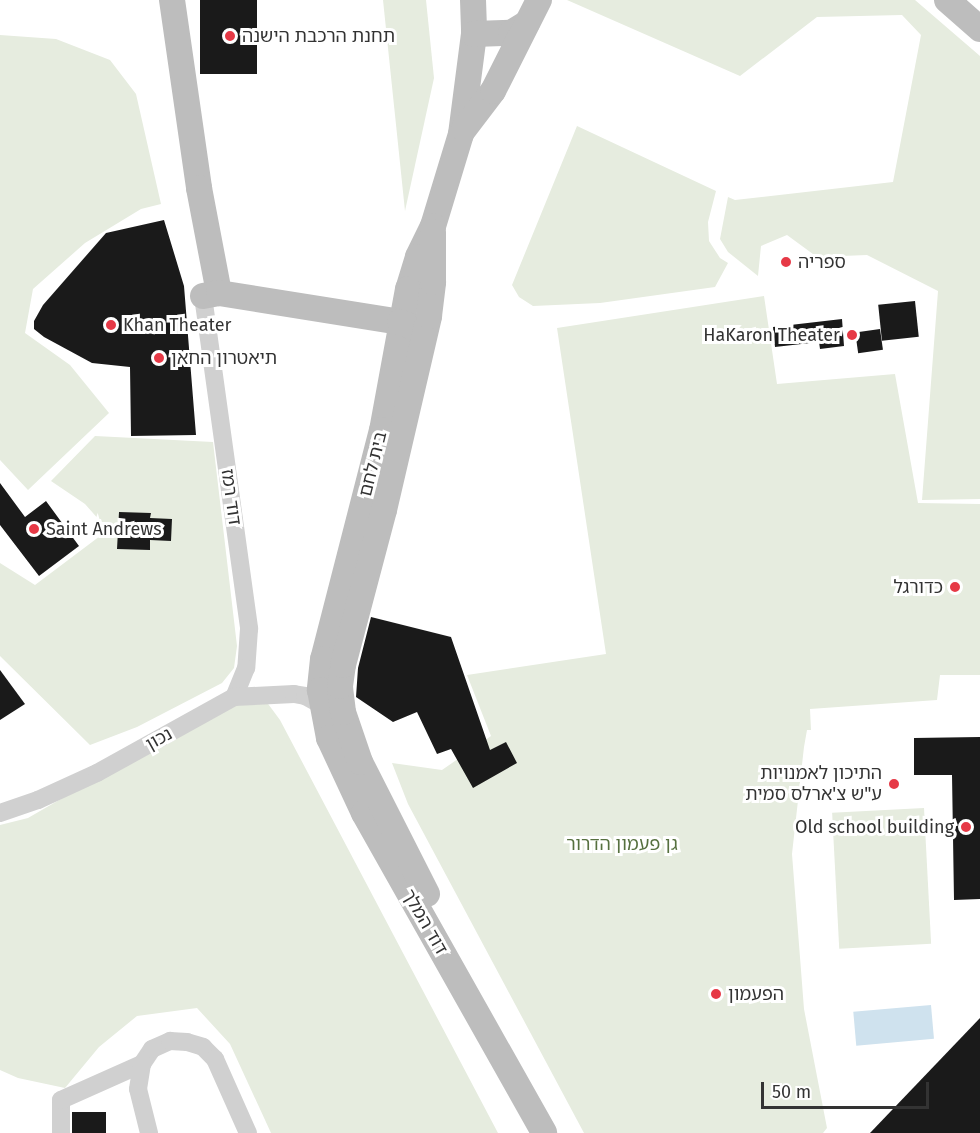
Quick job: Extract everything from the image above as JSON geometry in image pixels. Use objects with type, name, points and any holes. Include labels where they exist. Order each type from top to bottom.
[{"type":"street","name":"דוד רמז","points":[[172,0],[199,188],[249,629],[246,668],[234,696]]},
{"type":"street","name":"בית לחם","points":[[331,704],[320,678],[323,659],[382,430],[400,322],[413,271],[433,226],[461,134],[467,101],[478,73],[473,0]]},
{"type":"street","points":[[461,134],[493,91],[539,0]]},
{"type":"street","points":[[947,0],[980,29]]},
{"type":"street","points":[[474,34],[511,33],[527,23]]},
{"type":"street","name":"בית לחם","points":[[331,704],[384,510],[425,335],[433,282],[433,226]]},
{"type":"street","points":[[211,294],[400,322],[425,335]]},
{"type":"street","name":"נכון","points":[[0,813],[38,800],[96,773],[234,696],[294,694],[331,704]]},
{"type":"street","name":"דוד המלך","points":[[331,704],[334,751],[364,813],[544,1133]]},
{"type":"street","name":"דוד המלך","points":[[331,704],[390,823],[561,1133]]},
{"type":"street","points":[[149,1133],[138,1089],[142,1064],[152,1049],[170,1041],[187,1042],[203,1047],[215,1059],[248,1133]]},
{"type":"street","points":[[61,1133],[61,1100],[142,1064]]},
{"type":"green space","points":[[383,0],[426,0],[434,78],[405,211]]},
{"type":"green space","points":[[567,0],[915,0],[980,56],[980,499],[922,500],[938,291],[867,255],[817,257],[787,235],[761,246],[758,276],[728,252],[720,239],[728,197],[735,200],[893,182],[921,35],[902,15],[817,17],[740,76]]},
{"type":"green space","points":[[0,35],[56,39],[110,60],[136,94],[161,204],[141,209],[85,243],[33,289],[25,333],[70,365],[109,413],[28,490],[0,460]]},
{"type":"green space","points":[[577,126],[716,191],[708,222],[709,241],[720,258],[728,263],[715,287],[600,303],[533,306],[519,297],[512,285]]},
{"type":"green space","name":"גן פעמון הדרור","points":[[764,296],[777,384],[895,374],[918,503],[980,504],[980,675],[940,675],[937,700],[810,709],[811,730],[807,730],[804,747],[792,854],[804,1009],[827,1128],[823,1133],[584,1133],[408,804],[392,763],[442,770],[491,736],[467,675],[606,654],[557,328]]},
{"type":"green space","points":[[95,436],[213,442],[237,646],[234,668],[222,683],[137,727],[90,745],[0,656],[0,563],[35,585],[108,530],[85,504],[51,481]]},
{"type":"green space","points":[[239,696],[263,697],[280,720],[498,1133],[271,1133],[230,1044],[197,1008],[137,1016],[99,1047],[65,1088],[18,1078],[0,1070],[0,825],[28,818]]},
{"type":"green space","points":[[924,808],[931,944],[839,949],[832,813]]},
{"type":"water","points":[[931,1005],[934,1039],[856,1046],[853,1012]]},
{"type":"building","name":"תחנת הרכבת הישנה","points":[[200,0],[257,0],[257,74],[200,74]]},
{"type":"building","name":"Khan Theater","points":[[164,220],[184,286],[196,435],[131,436],[130,367],[92,363],[44,337],[34,329],[34,321],[43,305],[106,233]]},
{"type":"building","points":[[915,301],[919,337],[882,341],[878,305]]},
{"type":"building","points":[[842,319],[844,346],[820,349],[819,342],[775,347],[773,327]]},
{"type":"building","points":[[880,329],[883,350],[858,353],[855,332]]},
{"type":"building","name":"Saint Andrews","points":[[0,483],[25,517],[46,501],[79,546],[39,576],[0,525]]},
{"type":"building","points":[[119,512],[151,513],[150,518],[172,519],[171,541],[150,540],[150,550],[117,549]]},
{"type":"building","points":[[371,617],[451,637],[490,750],[506,742],[517,763],[473,788],[451,749],[437,754],[417,712],[393,722],[356,697],[358,668]]},
{"type":"building","points":[[0,670],[25,704],[0,720]]},
{"type":"building","name":"Old school building","points":[[980,737],[980,899],[954,900],[952,775],[914,775],[914,738]]},
{"type":"building","points":[[980,1018],[980,1133],[870,1133]]},
{"type":"building","points":[[72,1112],[106,1112],[106,1133],[72,1133]]},
{"type":"place","name":"תחנת הרכבת הישנה","points":[[230,36]]},
{"type":"place","name":"ספריה","points":[[786,262]]},
{"type":"place","name":"Khan Theater","points":[[111,325]]},
{"type":"place","name":"HaKaron Theater","points":[[852,335]]},
{"type":"place","name":"תיאטרון החאן","points":[[159,358]]},
{"type":"place","name":"Saint Andrews","points":[[34,529]]},
{"type":"place","name":"כדורגל","points":[[955,587]]},
{"type":"place","name":"התיכון לאמנויות ע\"ש צ'ארלס סמית","points":[[894,784]]},
{"type":"place","name":"Old school building","points":[[966,827]]},
{"type":"place","name":"הפעמון","points":[[716,994]]}]
